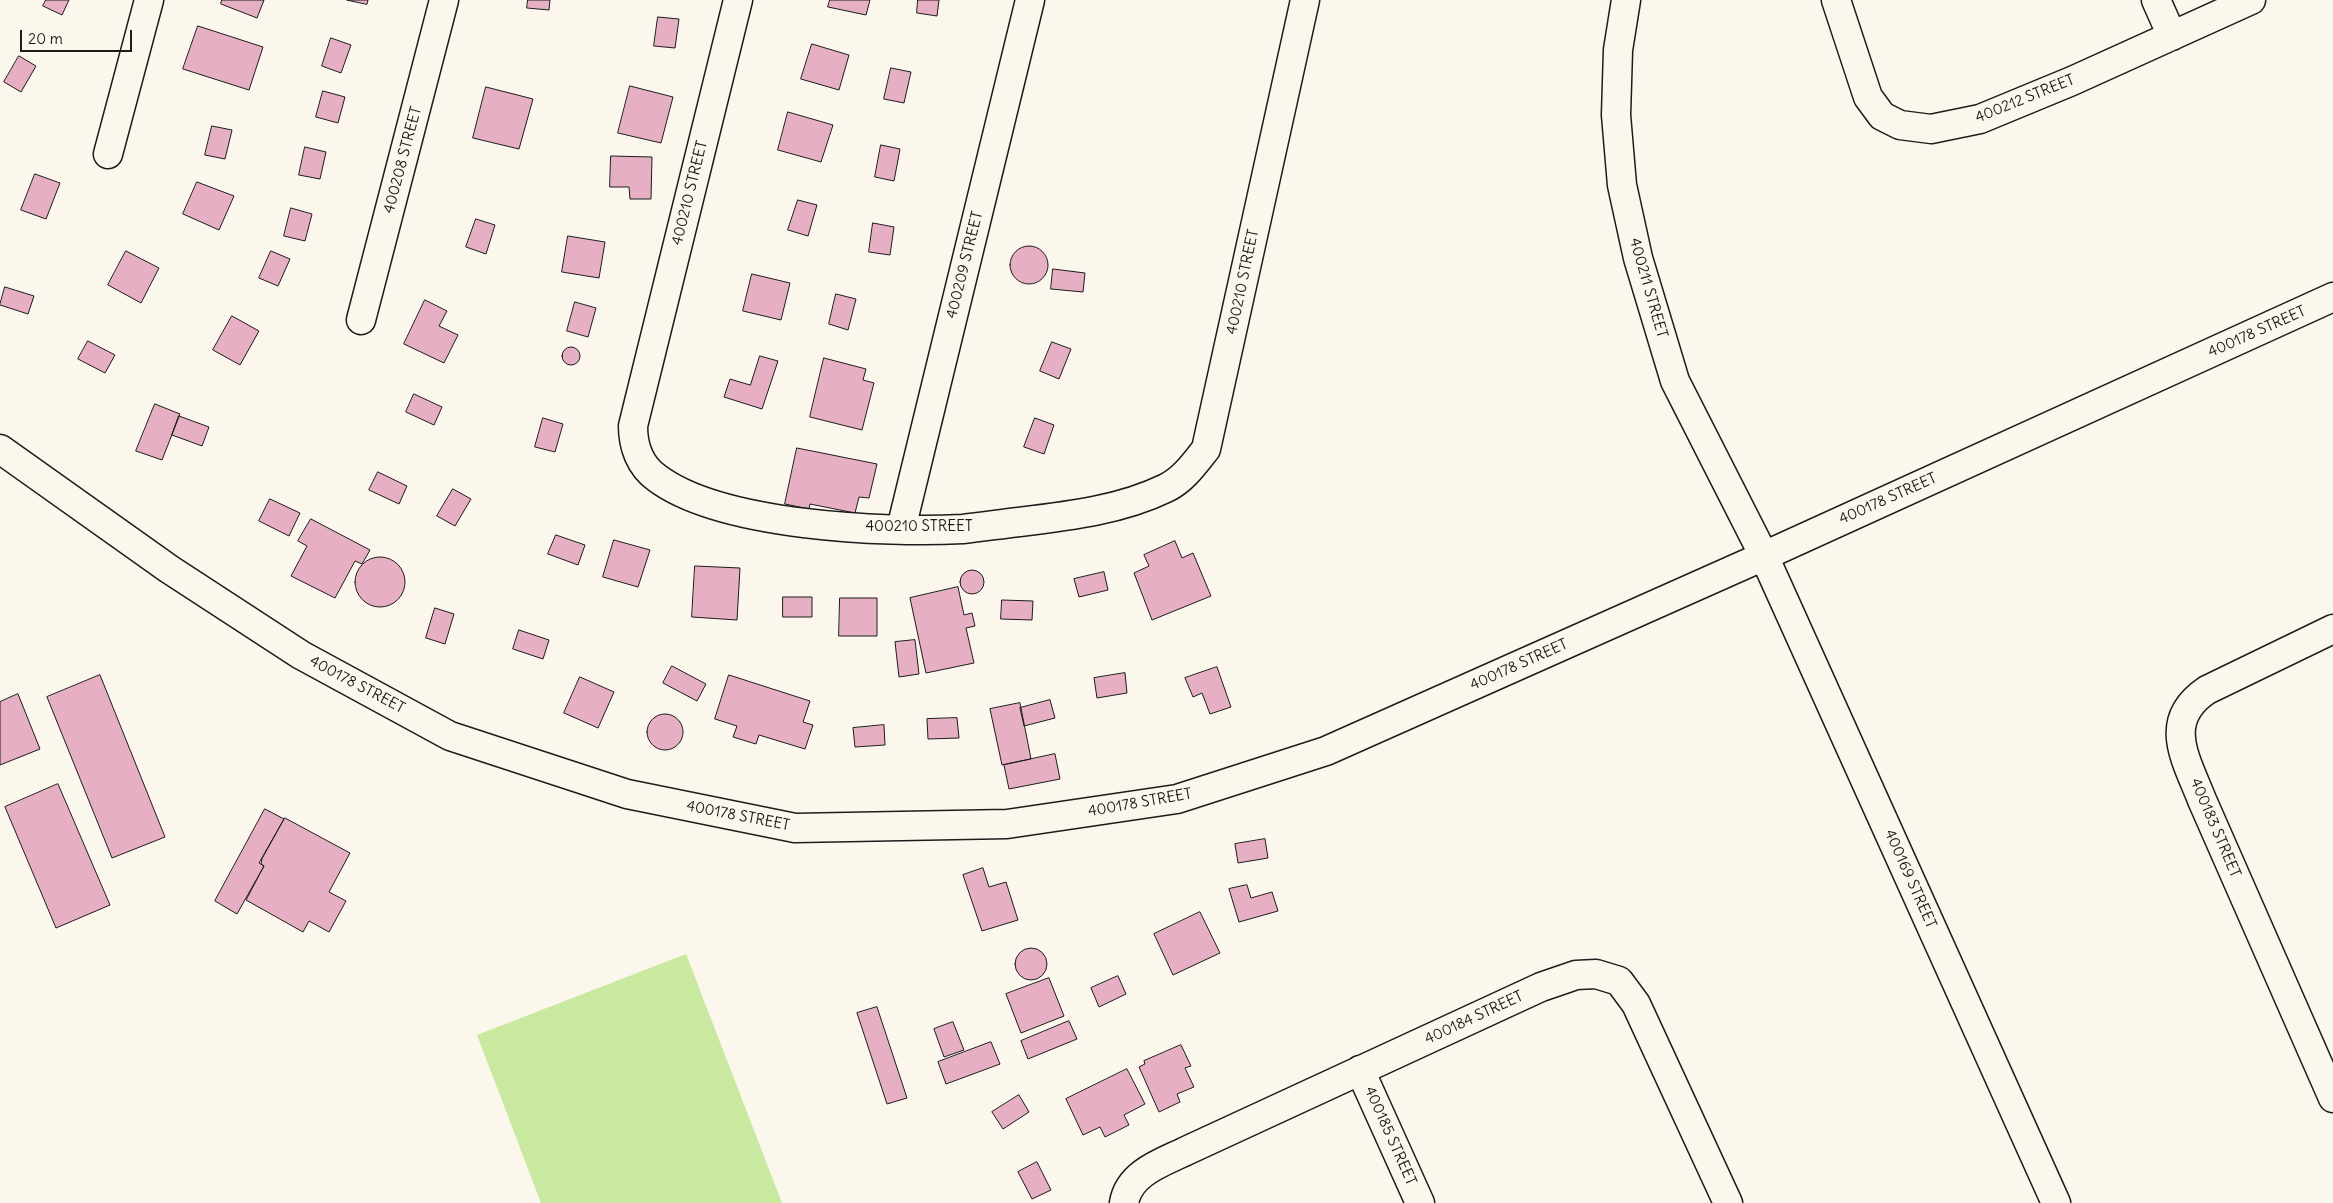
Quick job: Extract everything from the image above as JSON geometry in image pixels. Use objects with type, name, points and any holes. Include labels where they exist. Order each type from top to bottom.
[{"type":"street","points":[[108,154],[149,0]]},
{"type":"street","name":"400208 STREET","points":[[361,320],[444,0]]},
{"type":"street","name":"400210 STREET","points":[[738,0],[633,426],[633,442],[641,461],[656,478],[680,492],[725,509],[812,524],[901,529],[963,529],[1060,517],[1131,502],[1168,487],[1190,470],[1206,449],[1305,0]]},
{"type":"street","name":"400209 STREET","points":[[901,529],[1030,0]]},
{"type":"street","name":"400211 STREET","points":[[1626,0],[1618,50],[1616,115],[1622,185],[1638,258],[1675,381],[1764,556]]},
{"type":"street","name":"400212 STREET","points":[[1836,0],[1868,97],[1882,116],[1900,125],[1931,129],[1980,119],[2251,0]]},
{"type":"street","points":[[2156,0],[2172,36]]},
{"type":"street","name":"400178 STREET","points":[[0,449],[169,569],[301,655],[450,736],[627,794],[795,828],[1007,824],[1177,799],[1326,751],[1764,556],[2333,297]]},
{"type":"street","name":"400169 STREET","points":[[1764,556],[2056,1203]]},
{"type":"street","name":"400183 STREET","points":[[2333,629],[2207,690],[2193,700],[2184,714],[2179,729],[2182,749],[2202,800],[2333,1098]]},
{"type":"street","name":"400184 STREET","points":[[1124,1203],[1131,1183],[1147,1170],[1541,987],[1567,978],[1596,974],[1619,982],[1636,1004],[1728,1203]]},
{"type":"street","name":"400185 STREET","points":[[1360,1070],[1420,1203]]},
{"type":"green space","points":[[686,954],[782,1203],[541,1203],[477,1035]]},
{"type":"building","points":[[46,0],[69,0],[62,15],[43,6]]},
{"type":"building","points":[[222,0],[264,0],[257,18],[221,4]]},
{"type":"building","points":[[347,0],[368,0],[367,4]]},
{"type":"building","points":[[528,0],[550,0],[549,10],[527,8]]},
{"type":"building","points":[[830,0],[870,0],[866,15],[828,7]]},
{"type":"building","points":[[918,0],[939,0],[937,16],[917,13]]},
{"type":"building","points":[[658,17],[679,19],[675,48],[654,46]]},
{"type":"building","points":[[198,26],[263,47],[249,90],[183,69]]},
{"type":"building","points":[[331,38],[351,45],[341,73],[322,66]]},
{"type":"building","points":[[812,44],[849,55],[839,90],[801,79]]},
{"type":"building","points":[[19,56],[36,66],[21,92],[4,82]]},
{"type":"building","points":[[891,68],[911,72],[904,103],[884,99]]},
{"type":"building","points":[[630,86],[673,97],[661,143],[618,133]]},
{"type":"building","points":[[486,87],[533,99],[519,149],[473,138]]},
{"type":"building","points":[[323,91],[345,97],[338,123],[316,117]]},
{"type":"building","points":[[788,112],[833,125],[821,162],[778,150]]},
{"type":"building","points":[[212,126],[232,130],[225,159],[205,155]]},
{"type":"building","points":[[881,145],[900,149],[894,181],[875,177]]},
{"type":"building","points":[[305,147],[326,152],[320,179],[299,175]]},
{"type":"building","points":[[611,156],[652,157],[651,199],[630,199],[629,187],[610,187]]},
{"type":"building","points":[[35,174],[60,183],[46,219],[21,210]]},
{"type":"building","points":[[197,182],[234,196],[219,230],[183,214]]},
{"type":"building","points":[[798,200],[817,205],[808,236],[788,230]]},
{"type":"building","points":[[291,208],[312,214],[305,241],[284,236]]},
{"type":"building","points":[[476,219],[495,225],[486,254],[466,247]]},
{"type":"building","points":[[873,223],[894,227],[890,255],[869,252]]},
{"type":"building","points":[[568,236],[605,242],[599,278],[562,272]]},
{"type":"building","points":[[1029,246],[1043,251],[1048,265],[1043,279],[1029,284],[1015,279],[1010,265],[1015,251]]},
{"type":"building","points":[[126,251],[159,268],[141,303],[108,285]]},
{"type":"building","points":[[271,251],[290,259],[278,286],[259,278]]},
{"type":"building","points":[[1053,269],[1085,273],[1083,292],[1051,289]]},
{"type":"building","points":[[752,274],[790,283],[781,320],[743,311]]},
{"type":"building","points":[[5,287],[34,296],[28,314],[0,305]]},
{"type":"building","points":[[836,294],[856,299],[848,330],[829,324]]},
{"type":"building","points":[[425,300],[447,311],[439,326],[458,335],[444,363],[404,344]]},
{"type":"building","points":[[575,302],[596,308],[588,337],[567,331]]},
{"type":"building","points":[[232,316],[259,331],[240,365],[213,350]]},
{"type":"building","points":[[88,341],[115,355],[105,373],[78,359]]},
{"type":"building","points":[[1052,342],[1071,349],[1059,379],[1040,371]]},
{"type":"building","points":[[567,347],[575,347],[580,352],[578,363],[567,365],[562,360],[562,352]]},
{"type":"building","points":[[760,356],[778,361],[762,409],[724,397],[730,379],[750,385]]},
{"type":"building","points":[[824,358],[866,369],[863,380],[874,383],[862,430],[810,417]]},
{"type":"building","points":[[414,394],[442,407],[434,425],[406,412]]},
{"type":"building","points":[[155,404],[180,414],[162,460],[136,451]]},
{"type":"building","points":[[179,416],[209,427],[202,446],[172,435]]},
{"type":"building","points":[[543,418],[563,424],[555,452],[535,447]]},
{"type":"building","points":[[1035,418],[1054,425],[1044,454],[1024,447]]},
{"type":"building","points":[[797,448],[877,464],[869,498],[859,497],[855,513],[810,504],[809,509],[785,504]]},
{"type":"building","points":[[378,472],[407,486],[399,504],[369,490]]},
{"type":"building","points":[[453,489],[471,499],[455,526],[437,516]]},
{"type":"building","points":[[270,499],[300,513],[289,536],[259,521]]},
{"type":"building","points":[[311,519],[370,550],[362,564],[355,561],[335,598],[291,576],[307,546],[298,541]]},
{"type":"building","points":[[556,535],[585,545],[578,565],[548,554]]},
{"type":"building","points":[[614,540],[650,550],[638,587],[603,577]]},
{"type":"building","points":[[1175,541],[1182,558],[1193,553],[1211,596],[1152,620],[1134,573],[1149,566],[1144,555]]},
{"type":"building","points":[[380,557],[389,559],[400,568],[405,582],[403,591],[394,602],[380,607],[371,605],[360,596],[355,582],[357,573],[366,562]]},
{"type":"building","points":[[695,566],[740,568],[737,620],[692,617]]},
{"type":"building","points":[[972,570],[980,574],[984,582],[980,590],[972,594],[964,590],[960,582],[964,574]]},
{"type":"building","points":[[1104,572],[1108,590],[1079,597],[1074,579]]},
{"type":"building","points":[[958,587],[964,615],[972,613],[975,626],[966,628],[974,663],[926,673],[910,598]]},
{"type":"building","points":[[783,597],[812,597],[812,617],[783,617]]},
{"type":"building","points":[[840,598],[877,598],[877,636],[839,636]]},
{"type":"building","points":[[1002,600],[1033,601],[1032,620],[1001,619]]},
{"type":"building","points":[[435,608],[454,614],[445,644],[426,638]]},
{"type":"building","points":[[519,630],[549,640],[543,659],[513,649]]},
{"type":"building","points":[[915,640],[919,674],[899,677],[895,642]]},
{"type":"building","points":[[672,666],[706,684],[697,701],[663,683]]},
{"type":"building","points":[[1217,667],[1231,707],[1210,714],[1202,693],[1193,697],[1185,678]]},
{"type":"building","points":[[1125,673],[1127,693],[1097,698],[1094,678]]},
{"type":"building","points":[[100,675],[165,837],[112,858],[47,697]]},
{"type":"building","points":[[729,675],[810,701],[803,722],[813,725],[805,749],[759,735],[756,744],[733,737],[737,726],[715,719]]},
{"type":"building","points":[[580,677],[614,692],[598,728],[564,713]]},
{"type":"building","points":[[18,694],[40,749],[0,765],[0,702]]},
{"type":"building","points":[[1050,700],[1055,718],[1024,726],[1020,708]]},
{"type":"building","points":[[1020,703],[1031,759],[1002,765],[990,709]]},
{"type":"building","points":[[665,714],[678,719],[683,732],[678,745],[665,750],[652,745],[647,732],[652,719]]},
{"type":"building","points":[[957,718],[959,738],[928,739],[927,719]]},
{"type":"building","points":[[884,725],[885,745],[855,747],[853,728]]},
{"type":"building","points":[[1055,754],[1060,779],[1009,789],[1004,765]]},
{"type":"building","points":[[58,784],[110,905],[56,928],[5,807]]},
{"type":"building","points":[[265,809],[284,819],[259,863],[264,866],[237,914],[215,901]]},
{"type":"building","points":[[285,818],[350,853],[329,892],[346,901],[329,932],[309,921],[303,932],[246,900],[264,866],[261,864],[262,859]]},
{"type":"building","points":[[1265,839],[1268,858],[1238,863],[1235,844]]},
{"type":"building","points":[[983,868],[989,887],[1006,882],[1018,920],[982,931],[963,875]]},
{"type":"building","points":[[1247,885],[1251,898],[1272,892],[1278,911],[1239,922],[1229,889]]},
{"type":"building","points":[[1200,912],[1220,953],[1173,975],[1154,934]]},
{"type":"building","points":[[1031,948],[1043,952],[1047,964],[1043,976],[1031,980],[1019,976],[1015,964],[1019,952]]},
{"type":"building","points":[[1118,976],[1126,994],[1099,1007],[1091,988]]},
{"type":"building","points":[[1049,978],[1064,1016],[1021,1033],[1006,994]]},
{"type":"building","points":[[877,1007],[907,1098],[887,1104],[857,1013]]},
{"type":"building","points":[[1069,1021],[1077,1039],[1028,1059],[1021,1041]]},
{"type":"building","points":[[953,1022],[964,1050],[944,1057],[934,1029]]},
{"type":"building","points":[[991,1042],[1000,1064],[946,1084],[938,1062]]},
{"type":"building","points":[[1181,1045],[1191,1066],[1185,1068],[1194,1087],[1177,1094],[1180,1102],[1159,1112],[1139,1067],[1145,1064],[1144,1061]]},
{"type":"building","points":[[1127,1069],[1145,1104],[1124,1115],[1129,1125],[1105,1137],[1100,1127],[1083,1135],[1066,1099]]},
{"type":"building","points":[[1019,1095],[1029,1112],[1003,1129],[992,1112]]},
{"type":"building","points":[[1037,1162],[1051,1190],[1032,1199],[1018,1172]]}]
